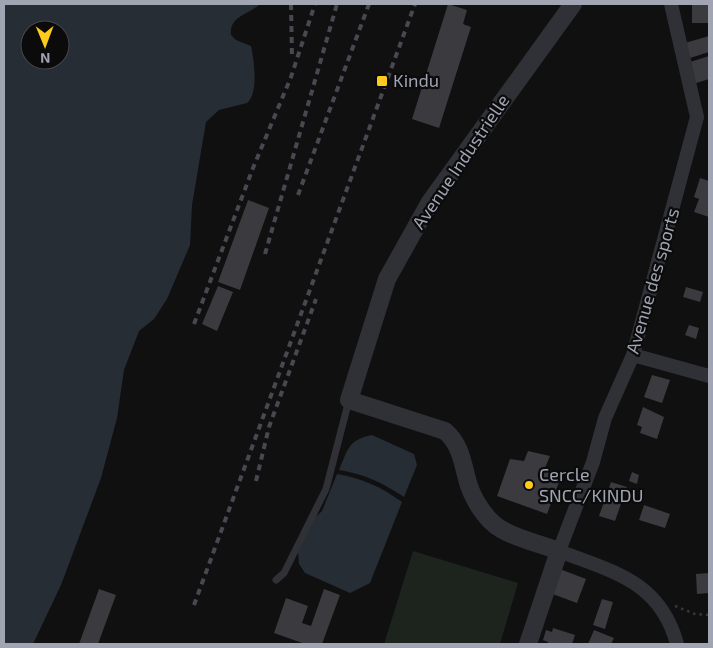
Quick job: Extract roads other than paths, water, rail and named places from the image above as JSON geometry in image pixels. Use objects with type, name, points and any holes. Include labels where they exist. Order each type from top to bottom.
[{"type":"street","name":"Avenue Industrielle","points":[[349,400],[387,279],[430,202],[573,4]]},
{"type":"street","name":"Avenue des sports","points":[[559,550],[593,462],[605,418],[633,355],[697,117],[671,4]]},
{"type":"street","points":[[633,355],[709,376]]},
{"type":"street","points":[[349,400],[445,431],[455,439],[459,448],[469,488],[486,514],[500,529],[630,578],[661,606],[677,644]]},
{"type":"street","points":[[528,644],[559,550]]},
{"type":"lane","points":[[276,580],[284,573],[326,489],[349,400]]},
{"type":"railway","points":[[291,4],[292,59]]},
{"type":"railway","points":[[194,324],[253,168],[291,77],[315,4]]},
{"type":"railway","points":[[265,254],[337,4]]},
{"type":"railway","points":[[298,195],[369,4]]},
{"type":"railway","points":[[194,605],[415,4]]},
{"type":"railway","points":[[256,481],[269,427],[316,299]]},
{"type":"place","name":"Kindu","points":[[382,81]]},
{"type":"place","name":"Cercle SNCC/KINDU","points":[[529,485]]}]
